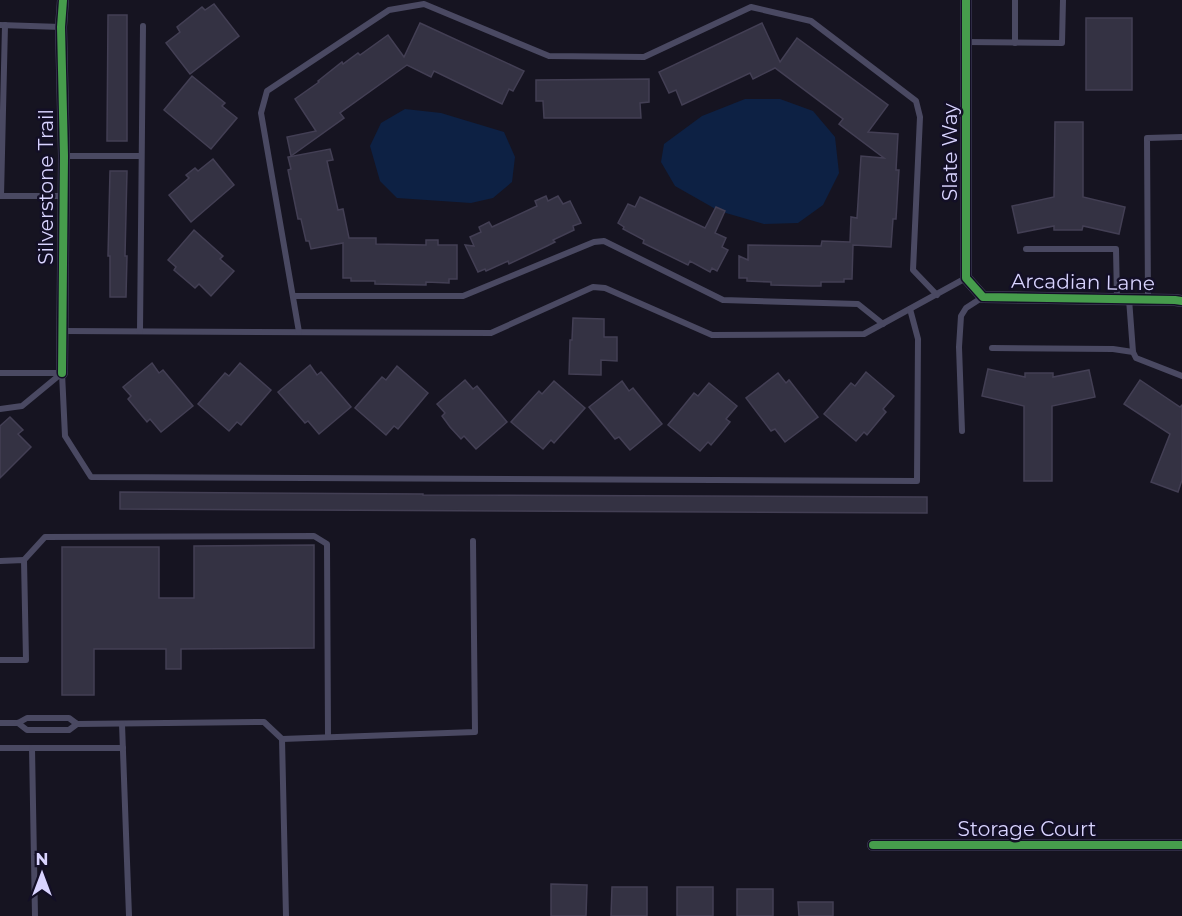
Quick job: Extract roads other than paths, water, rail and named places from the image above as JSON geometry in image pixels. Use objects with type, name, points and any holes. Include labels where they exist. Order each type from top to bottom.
[{"type":"street","name":"Silverstone Trail","points":[[62,373],[64,156],[61,27],[63,0]]},
{"type":"street","name":"Slate Way","points":[[966,0],[966,278]]},
{"type":"street","points":[[966,278],[982,297]]},
{"type":"street","name":"Arcadian Lane","points":[[982,297],[1182,300]]},
{"type":"street","name":"Storage Court","points":[[873,845],[1182,845]]},
{"type":"lane","points":[[1015,0],[1015,43]]},
{"type":"lane","points":[[966,42],[1062,44],[1063,0]]},
{"type":"lane","points":[[299,332],[261,113],[267,91],[390,10],[424,4],[549,56],[644,57],[751,7],[811,21],[916,101],[920,117],[913,270],[937,295]]},
{"type":"lane","points":[[61,27],[3,25],[1,196],[63,196]]},
{"type":"lane","points":[[140,331],[143,26]]},
{"type":"lane","points":[[1148,300],[1147,138],[1182,137]]},
{"type":"lane","points":[[64,156],[141,156]]},
{"type":"lane","points":[[293,296],[463,296],[594,242],[604,241],[723,300],[858,304],[883,324]]},
{"type":"lane","points":[[1026,249],[1116,249],[1123,299],[1136,358],[1182,376]]},
{"type":"lane","points":[[62,331],[491,333],[593,288],[605,288],[711,335],[864,334],[966,278]]},
{"type":"lane","points":[[962,431],[959,347],[961,316],[966,308],[982,297]]},
{"type":"lane","points":[[62,373],[65,436],[91,477],[917,480],[918,339],[910,309]]},
{"type":"lane","points":[[992,348],[1113,349],[1133,352]]},
{"type":"lane","points":[[0,373],[62,373]]},
{"type":"lane","points":[[0,409],[22,406],[62,373]]},
{"type":"lane","points":[[0,660],[26,660],[24,560],[45,537],[314,536],[327,544],[328,737]]},
{"type":"lane","points":[[282,739],[475,732],[473,541]]},
{"type":"lane","points":[[0,561],[24,560]]},
{"type":"lane","points":[[0,723],[18,723],[27,718],[69,718],[77,724]]},
{"type":"lane","points":[[18,723],[27,730],[69,730],[77,724],[264,722],[282,739],[286,916]]},
{"type":"lane","points":[[122,724],[129,916]]},
{"type":"lane","points":[[0,748],[123,748]]},
{"type":"lane","points":[[32,748],[35,916]]},
{"type":"water","points":[[745,99],[780,99],[813,111],[835,137],[839,173],[823,205],[798,223],[764,224],[719,211],[675,186],[661,162],[664,144],[702,116]]},
{"type":"water","points":[[405,109],[441,113],[504,132],[515,157],[512,182],[493,198],[471,203],[397,198],[380,181],[370,146],[381,123]]}]
